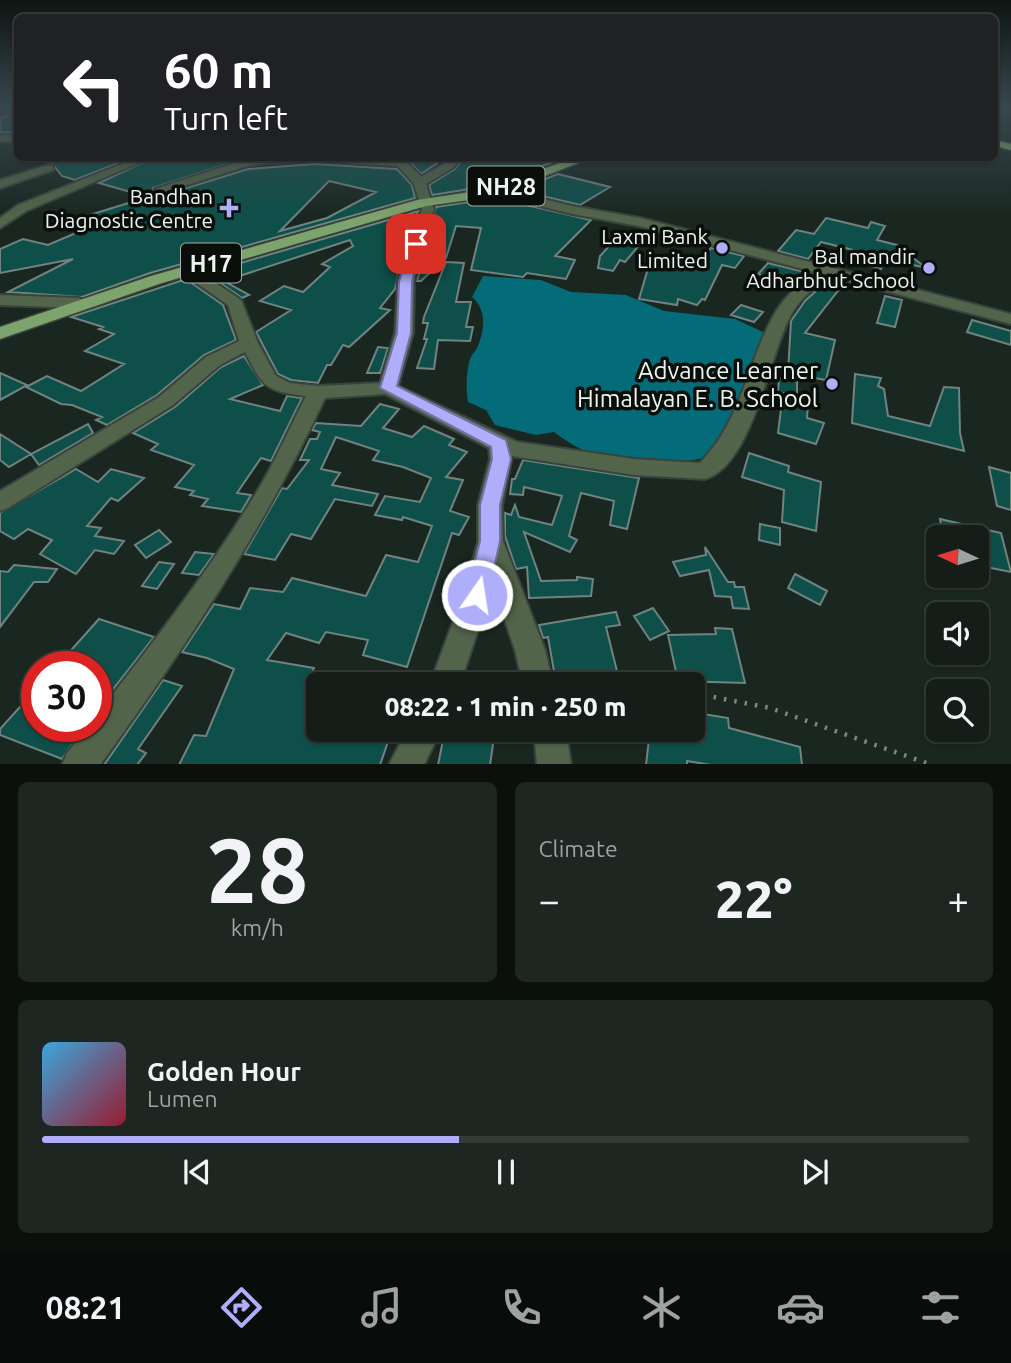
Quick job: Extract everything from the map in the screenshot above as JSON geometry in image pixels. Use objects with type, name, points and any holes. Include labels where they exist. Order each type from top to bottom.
[{"type":"main road","name":"NH28","points":[[425,202],[495,191],[528,176],[576,161]]},
{"type":"main road","name":"H17","points":[[0,334],[79,303],[425,202]]},
{"type":"street","points":[[42,161],[71,187]]},
{"type":"street","points":[[0,224],[22,208],[137,161]]},
{"type":"street","points":[[233,161],[245,163]]},
{"type":"street","points":[[160,189],[245,163],[273,161]]},
{"type":"street","points":[[388,388],[404,333],[406,282],[421,225],[428,210],[420,183],[401,161]]},
{"type":"street","points":[[420,183],[450,165],[450,161]]},
{"type":"street","points":[[0,184],[49,167]]},
{"type":"street","points":[[495,191],[572,210],[640,222],[1011,320]]},
{"type":"street","points":[[187,270],[235,303],[248,343],[270,380],[286,388],[318,392],[388,388],[500,444],[634,467],[705,471],[719,458],[741,427],[782,316],[826,270]]},
{"type":"street","points":[[0,300],[79,303]]},
{"type":"street","points":[[0,502],[166,401],[213,361],[248,343]]},
{"type":"street","points":[[80,764],[131,697],[223,563],[266,495],[318,392]]},
{"type":"street","points":[[450,672],[477,595],[490,541],[490,505],[501,459],[500,444]]},
{"type":"street","points":[[490,541],[530,650],[535,672]]},
{"type":"street","points":[[407,764],[418,742]]},
{"type":"street","points":[[551,742],[554,764]]},
{"type":"path","points":[[705,695],[770,708],[929,764]]},
{"type":"water","points":[[483,276],[541,280],[571,292],[626,295],[664,311],[735,319],[765,333],[740,404],[721,440],[710,453],[699,459],[679,461],[617,457],[588,452],[554,432],[536,435],[495,425],[486,410],[468,402],[467,392],[470,360],[478,346],[483,325],[480,307],[472,297]]},
{"type":"building","points":[[50,161],[123,161],[75,180],[62,176]]},
{"type":"building","points":[[146,161],[237,161],[153,188],[154,192],[164,195],[248,169],[315,164],[397,169],[412,185],[415,198],[150,273],[82,297],[8,292],[73,259],[0,273],[0,249],[23,239],[48,245],[97,224],[83,217],[148,197],[99,183]],"holes":[[[329,181],[376,192],[327,218],[280,231]]]},
{"type":"building","points":[[409,161],[440,161],[421,174]]},
{"type":"building","points":[[461,161],[556,161],[482,187],[432,195],[429,185],[455,169]]},
{"type":"building","points":[[558,174],[610,187],[580,205],[517,190]]},
{"type":"building","points":[[496,198],[591,220],[555,256],[575,260],[566,279],[527,273],[523,277],[471,270],[481,228],[456,226],[446,258],[421,281],[417,281],[436,207]]},
{"type":"building","points":[[419,211],[411,224],[395,289],[380,308],[390,310],[349,347],[343,345],[331,365],[327,365],[318,383],[291,380],[278,374],[256,332],[291,310],[260,301],[284,286],[303,292],[330,267],[322,264],[353,246],[350,240],[224,281],[249,295],[242,298],[206,273]]},
{"type":"building","points":[[826,218],[868,228],[871,222],[885,226],[877,240],[897,245],[926,268],[884,258],[881,269],[865,265],[869,254],[821,242],[808,259],[778,251],[796,230],[814,234]]},
{"type":"building","points":[[624,239],[641,243],[625,262],[620,260],[613,271],[598,268],[600,256],[611,244],[617,245]]},
{"type":"building","points":[[711,248],[744,256],[735,268],[722,265],[705,300],[702,299],[697,305],[678,299],[677,305],[639,299],[649,265],[672,267],[679,259],[699,264]]},
{"type":"building","points":[[446,262],[464,263],[456,302],[471,302],[466,327],[473,327],[470,341],[438,340],[434,369],[417,368],[427,339],[424,339],[428,323],[423,323],[424,317]]},
{"type":"building","points":[[768,263],[809,273],[790,290],[779,287],[783,281],[758,274]]},
{"type":"building","points":[[186,279],[223,305],[236,340],[204,355],[157,395],[107,425],[96,420],[102,417],[72,405],[61,404],[26,387],[47,376],[81,391],[124,364],[85,351],[114,334],[99,329],[103,327],[71,317]]},
{"type":"building","points":[[829,279],[844,283],[805,333],[835,340],[826,380],[788,373],[791,321],[805,301]]},
{"type":"building","points":[[885,296],[902,300],[895,327],[877,323]]},
{"type":"building","points":[[741,305],[763,312],[754,322],[731,315]]},
{"type":"building","points":[[972,320],[1011,331],[1011,345],[967,332]]},
{"type":"building","points":[[378,347],[388,348],[380,373],[367,373]]},
{"type":"building","points":[[244,356],[263,385],[230,399],[280,411],[287,396],[302,398],[271,461],[261,458],[237,493],[251,495],[241,512],[202,506],[208,499],[190,495],[194,491],[175,487],[194,465],[151,450],[158,444],[133,433],[175,407],[221,367]]},
{"type":"building","points":[[0,373],[27,385],[0,400]]},
{"type":"building","points":[[855,374],[881,378],[878,386],[884,389],[888,416],[930,426],[944,387],[959,388],[960,433],[964,451],[852,423]]},
{"type":"building","points":[[779,378],[797,382],[797,402],[808,405],[807,418],[824,423],[816,444],[778,433],[783,393],[778,392]]},
{"type":"building","points":[[380,404],[399,409],[383,428],[412,437],[424,426],[454,439],[449,445],[467,452],[446,477],[463,480],[450,511],[469,517],[459,535],[452,533],[407,667],[363,655],[368,640],[326,632],[319,643],[286,633],[267,660],[314,668],[312,672],[306,672],[306,742],[388,742],[380,764],[180,764],[194,735],[206,736],[234,669],[182,652],[214,604],[240,609],[250,588],[283,592],[292,578],[366,596],[386,555],[418,562],[432,526],[403,517],[402,520],[375,515],[385,496],[420,502],[431,478],[403,467],[373,460],[379,451],[336,437],[321,469],[340,473],[332,485],[378,494],[372,506],[335,499],[311,539],[291,534],[275,560],[244,554],[282,488],[287,489],[309,460],[300,460],[310,439],[317,439],[320,432],[312,430],[316,423],[361,426]]},
{"type":"building","points":[[88,424],[93,433],[39,465],[31,454]]},
{"type":"building","points":[[0,434],[31,454],[9,467],[0,460]]},
{"type":"building","points":[[749,453],[789,466],[788,472],[821,482],[816,531],[782,522],[784,490],[742,477]]},
{"type":"building","points":[[523,460],[639,478],[627,529],[610,525],[614,501],[581,493],[569,536],[577,540],[570,552],[524,532],[541,581],[577,580],[577,577],[593,579],[591,596],[529,598],[527,567],[516,569],[505,536],[505,513],[511,515],[515,505],[519,517],[552,525],[562,496],[524,487],[523,495],[510,494],[512,479],[515,479]]},
{"type":"building","points":[[989,467],[1011,473],[1011,510],[997,506]]},
{"type":"building","points":[[76,469],[98,482],[111,469],[144,478],[118,501],[111,498],[87,526],[101,528],[95,536],[124,541],[114,554],[95,550],[76,574],[40,554],[52,540],[28,529],[14,539],[0,531],[0,513]]},
{"type":"building","points":[[940,519],[966,525],[941,525]]},
{"type":"building","points":[[760,524],[780,528],[780,545],[759,540]]},
{"type":"building","points":[[159,530],[171,542],[146,558],[135,545]]},
{"type":"building","points":[[989,530],[1001,533],[1011,572],[989,568]]},
{"type":"building","points":[[705,547],[728,582],[734,582],[735,587],[744,587],[749,609],[733,608],[731,597],[715,596],[709,570],[680,576],[673,562],[706,555]]},
{"type":"building","points":[[195,552],[214,554],[199,575],[182,573]]},
{"type":"building","points":[[159,562],[174,564],[157,589],[142,586]]},
{"type":"building","points":[[14,565],[57,569],[48,582],[34,582],[0,627],[0,571],[8,572]]},
{"type":"building","points":[[795,574],[827,591],[820,605],[788,588]]},
{"type":"building","points":[[653,608],[669,631],[650,640],[634,616]]},
{"type":"building","points":[[616,612],[620,625],[606,627],[617,671],[554,672],[548,637],[543,638],[539,625]]},
{"type":"building","points":[[99,619],[154,637],[112,691],[112,651],[70,651]]},
{"type":"building","points":[[715,628],[732,629],[745,683],[705,682],[705,672],[676,672],[668,635],[716,634]]},
{"type":"building","points":[[163,680],[182,686],[138,749],[146,753],[138,764],[105,764]]},
{"type":"building","points":[[21,706],[21,742],[73,742],[62,759],[0,735],[0,729]]},
{"type":"building","points":[[705,714],[728,718],[729,728],[800,747],[802,764],[705,764],[687,761],[687,764],[646,764],[649,742],[705,742]]},
{"type":"building","points":[[443,742],[493,742],[490,764],[438,764]]},
{"type":"place","name":"Bandhan Diagnostic Centre","points":[[229,208]]},
{"type":"place","name":"Laxmi Bank Limited","points":[[722,248]]},
{"type":"place","name":"Bal mandir Adharbhut School","points":[[929,268]]},
{"type":"place","name":"Advance Learner Himalayan E. B. School","points":[[832,384]]},
{"type":"route","points":[[416,244],[406,282],[404,333],[388,388],[500,444],[501,459],[490,505],[490,541],[477,595]]}]
